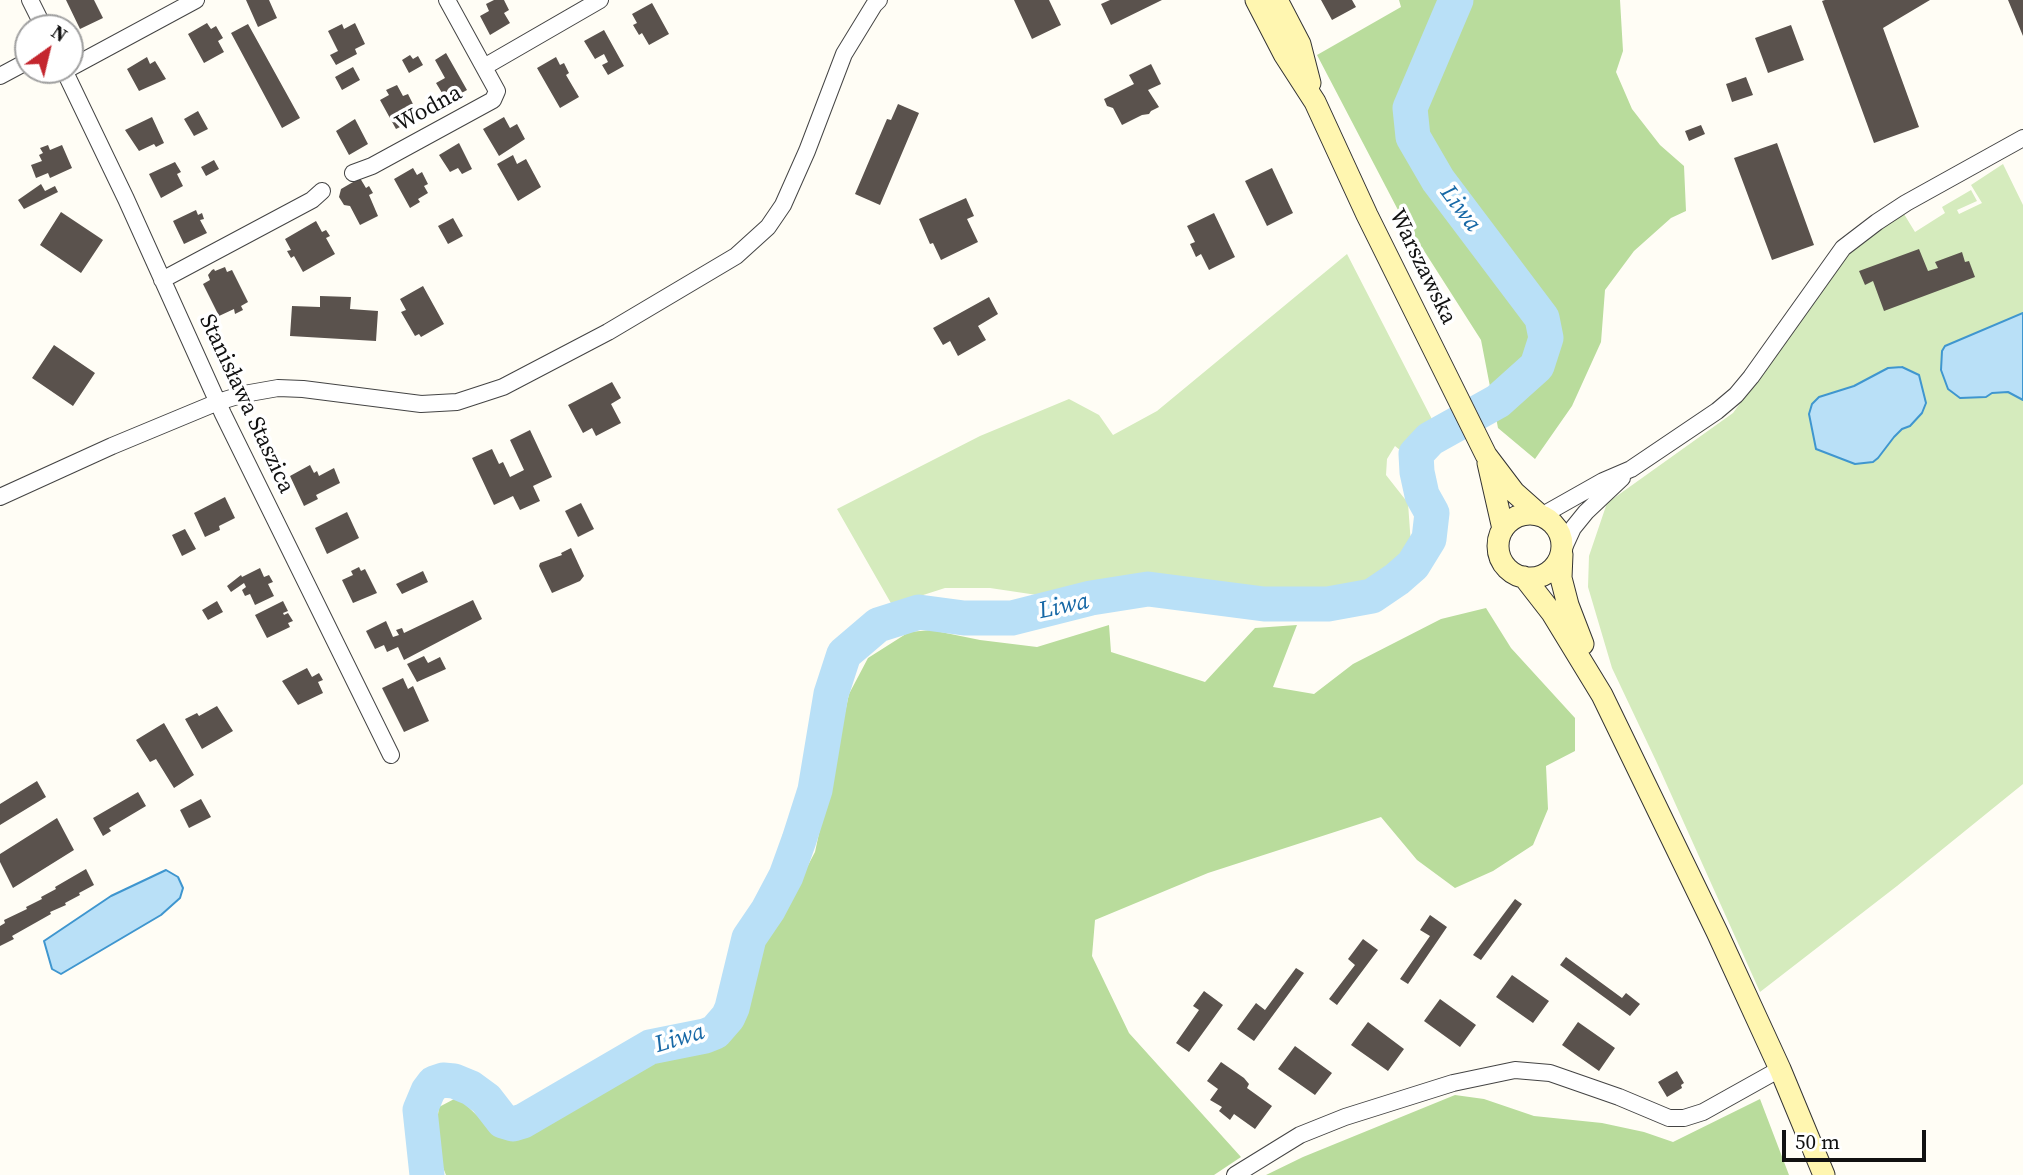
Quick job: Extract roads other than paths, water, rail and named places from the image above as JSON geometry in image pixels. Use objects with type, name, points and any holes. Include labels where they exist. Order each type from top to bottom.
[{"type":"main road","name":"Warszawska","points":[[1256,0],[1284,54],[1315,102],[1367,215],[1486,455]]},
{"type":"main road","name":"Warszawska","points":[[1277,0],[1300,44],[1315,102]]},
{"type":"main road","points":[[1486,455],[1514,492],[1541,516],[1551,521],[1558,530],[1562,540],[1561,578],[1568,605],[1602,695]]},
{"type":"main road","points":[[1486,455],[1503,529],[1499,550],[1502,560],[1508,568],[1524,577],[1552,613],[1602,695],[1680,853],[1780,1069],[1824,1175]]},
{"type":"main road","points":[[1503,529],[1520,515],[1541,516]]},
{"type":"main road","points":[[1524,577],[1544,575],[1552,569],[1562,552]]},
{"type":"street","points":[[84,60],[196,0]]},
{"type":"street","name":"Wodna","points":[[353,173],[372,166],[493,100],[498,91],[447,0]]},
{"type":"street","name":"Wodna","points":[[484,67],[600,0]]},
{"type":"street","points":[[0,497],[218,402],[278,388],[421,404],[457,402],[514,382],[589,342],[706,275],[755,240],[783,205],[844,54],[879,0]]},
{"type":"street","name":"Stanisława Staszica","points":[[72,84],[218,402],[391,755]]},
{"type":"street","points":[[1562,552],[1573,528],[1586,512],[1632,469],[1736,395],[1843,248],[1906,203],[2023,138]]},
{"type":"street","points":[[162,281],[312,200],[323,191]]},
{"type":"street","points":[[1541,516],[1603,481],[1632,469]]},
{"type":"street","points":[[1235,1175],[1300,1135],[1345,1117],[1453,1083],[1515,1070],[1550,1073],[1669,1118],[1684,1118],[1703,1112],[1780,1069]]},
{"type":"water","points":[[2023,313],[2023,400],[2008,392],[1992,393],[1986,397],[1960,398],[1948,389],[1941,370],[1942,351],[1945,346]]},
{"type":"water","points":[[1902,367],[1919,375],[1926,403],[1922,413],[1894,437],[1878,458],[1873,462],[1855,464],[1816,449],[1809,414],[1812,404],[1819,397],[1854,386],[1888,368]]},
{"type":"water","points":[[166,870],[178,877],[183,888],[180,898],[161,915],[61,974],[52,969],[44,941],[111,896]]},
{"type":"waterway","name":"Liwa","points":[[427,1175],[420,1110],[434,1083],[454,1081],[471,1088],[486,1099],[503,1121],[513,1124],[523,1121],[650,1047],[705,1036],[715,1032],[728,1017],[749,938],[786,876],[815,790],[831,694],[844,654],[878,625],[919,612],[964,618],[1012,618],[1091,598],[1148,589],[1264,604],[1328,604],[1372,596],[1413,565],[1429,539],[1432,513],[1422,495],[1416,454],[1430,439],[1498,401],[1537,366],[1546,338],[1542,318],[1438,180],[1413,137],[1410,108],[1456,0]]}]
